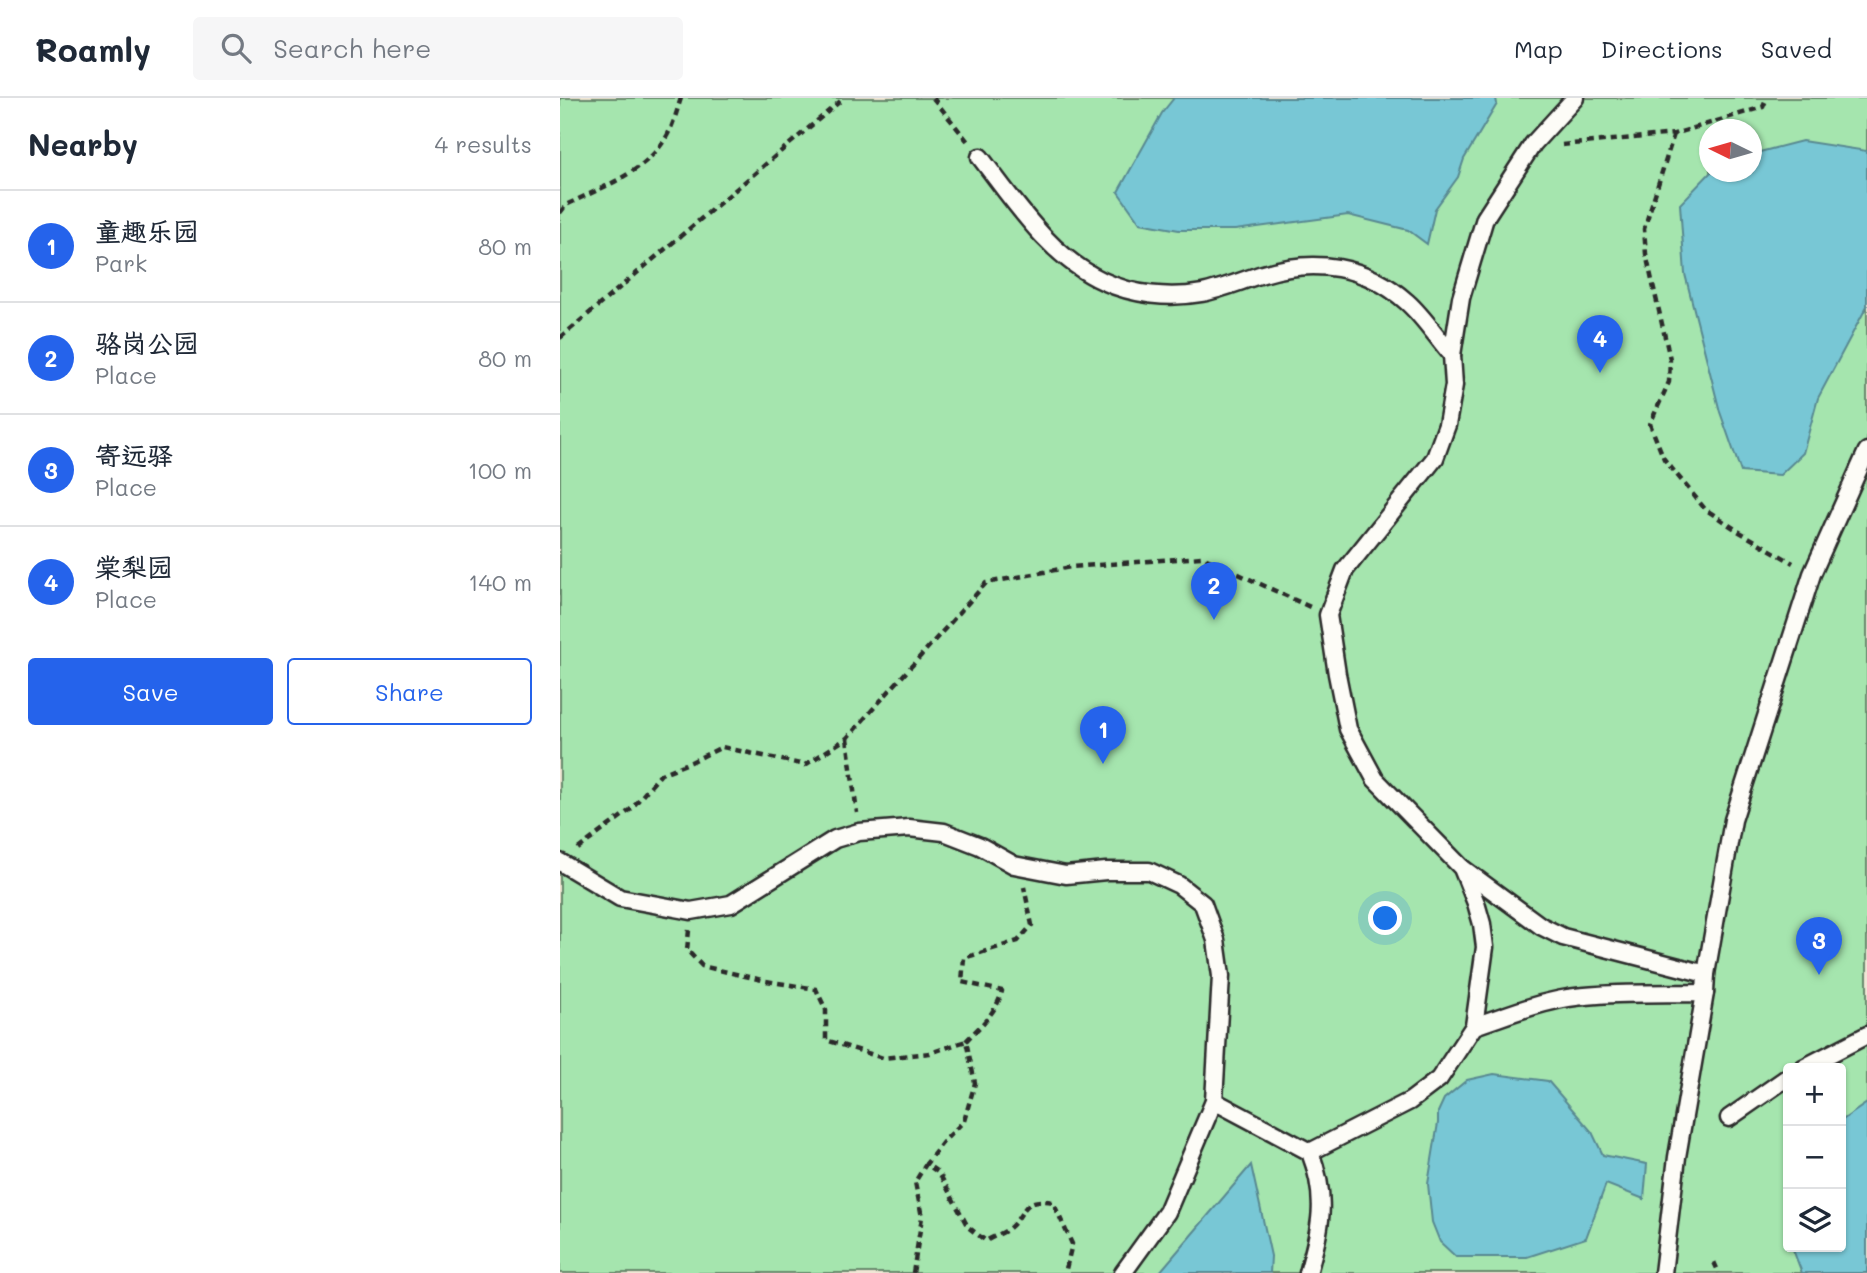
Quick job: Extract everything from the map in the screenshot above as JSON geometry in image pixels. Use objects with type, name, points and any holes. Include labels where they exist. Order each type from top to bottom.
[{"type":"lane","points":[[1575,98],[1534,144],[1485,218],[1461,298],[1452,355],[1454,385],[1447,425],[1435,458],[1345,570],[1328,615],[1348,729],[1375,779],[1462,868],[1541,926],[1563,937],[1706,974]]},
{"type":"lane","points":[[980,157],[1021,211],[1058,251],[1067,260],[1102,281],[1130,290],[1174,296],[1204,293],[1266,272],[1306,265],[1347,268],[1374,279],[1408,302],[1452,355]]},
{"type":"lane","points":[[1664,1273],[1677,1157],[1733,820],[1812,574],[1867,451]]},
{"type":"lane","points":[[565,858],[620,898],[691,911],[731,904],[835,839],[859,832],[909,828],[944,832],[980,846],[1014,865],[1066,876],[1106,871],[1149,871],[1179,885],[1203,904],[1216,940],[1221,976],[1214,1101],[1167,1212],[1123,1273]]},
{"type":"lane","points":[[1310,1152],[1410,1101],[1439,1079],[1474,1026],[1485,947],[1476,903],[1462,868]]},
{"type":"lane","points":[[1474,1026],[1566,999],[1597,995],[1704,993]]},
{"type":"lane","points":[[1813,1063],[1867,1035]]},
{"type":"lane","points":[[1729,1118],[1783,1080]]},
{"type":"lane","points":[[1214,1101],[1310,1152],[1318,1173],[1321,1217],[1308,1273]]},
{"type":"path","points":[[560,213],[566,205],[623,177],[651,158],[668,134],[681,98]]},
{"type":"path","points":[[560,338],[844,98]]},
{"type":"path","points":[[933,98],[980,157]]},
{"type":"path","points":[[1534,144],[1565,145],[1674,134],[1763,107],[1767,98]]},
{"type":"path","points":[[1674,134],[1644,229],[1646,254],[1670,359],[1669,382],[1650,424],[1664,459],[1705,509],[1812,574]]},
{"type":"path","points":[[565,858],[630,810],[661,774],[722,747],[805,765],[847,738],[986,583],[1071,567],[1202,557],[1328,615]]},
{"type":"path","points":[[847,738],[859,832]]},
{"type":"path","points":[[691,911],[687,950],[702,966],[754,979],[816,989],[826,1010],[826,1040],[883,1058],[930,1053],[966,1041],[991,1015],[999,1001],[1002,991],[962,982],[964,958],[1018,941],[1032,925],[1019,866]]},
{"type":"path","points":[[913,1273],[922,1217],[915,1182],[943,1142],[964,1121],[975,1083],[966,1041]]},
{"type":"path","points":[[926,1164],[939,1173],[968,1227],[986,1241],[1008,1229],[1031,1202],[1053,1202],[1072,1244],[1065,1273]]},
{"type":"path","points":[[1714,1262],[1719,1273]]},
{"type":"green space","points":[[560,98],[1867,98],[1867,1273],[560,1273]]},
{"type":"water","points":[[1174,98],[1496,98],[1497,104],[1464,159],[1458,177],[1435,209],[1427,244],[1408,230],[1348,215],[1235,230],[1179,230],[1140,223],[1118,192],[1162,113]]},
{"type":"water","points":[[1802,141],[1867,151],[1867,306],[1818,398],[1803,453],[1780,475],[1741,472],[1720,412],[1685,274],[1680,204],[1701,182],[1762,182],[1762,151]]},
{"type":"water","points":[[1494,1074],[1548,1081],[1592,1132],[1603,1155],[1647,1164],[1644,1199],[1606,1184],[1586,1238],[1527,1257],[1456,1257],[1440,1242],[1432,1222],[1428,1184],[1438,1112],[1444,1099],[1467,1080]]},
{"type":"water","points":[[1867,1103],[1867,1273],[1802,1273],[1794,1252],[1846,1252],[1846,1118]]},
{"type":"water","points":[[1251,1165],[1271,1256],[1270,1273],[1159,1273]]},
{"type":"place","name":"棠梨园","points":[[1600,373]]},
{"type":"place","name":"骆岗公园","points":[[1214,620]]},
{"type":"place","name":"童趣乐园","points":[[1103,764]]},
{"type":"place","name":"寄远驿","points":[[1819,975]]}]
